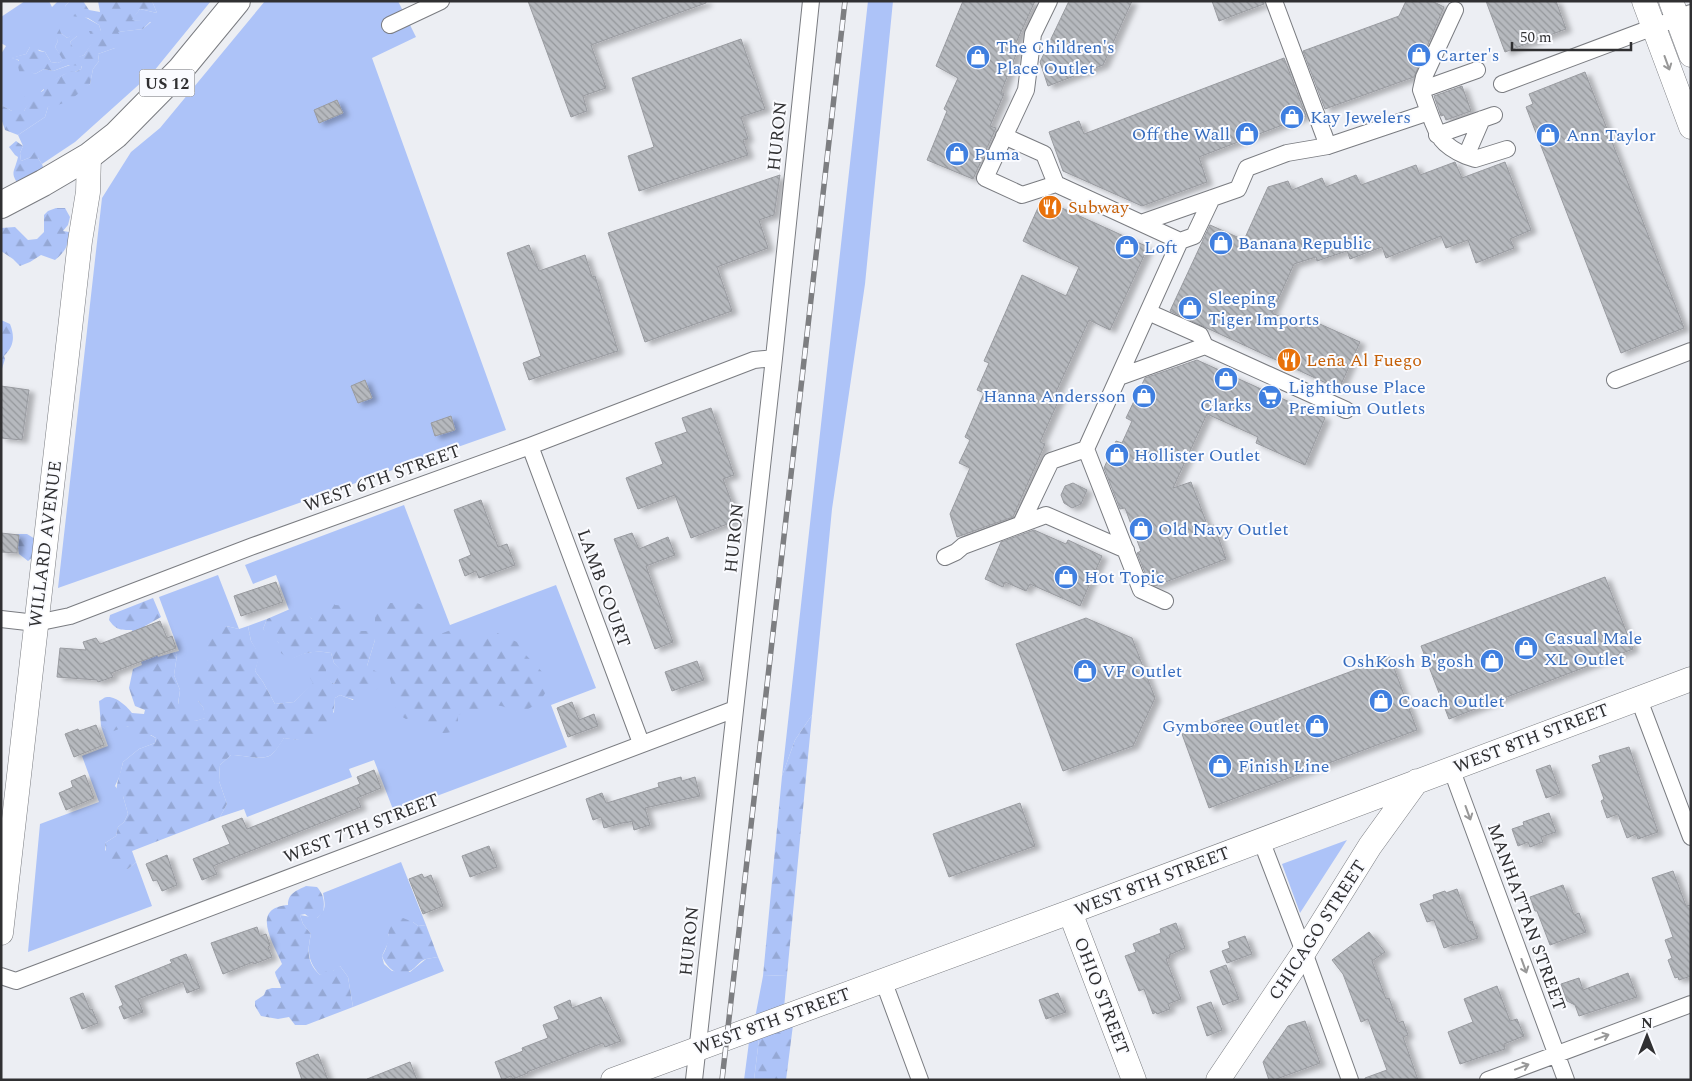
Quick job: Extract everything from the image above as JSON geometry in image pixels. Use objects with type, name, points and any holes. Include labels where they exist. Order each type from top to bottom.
[{"type":"main road","name":"US 12","points":[[1,205],[43,184],[89,156],[116,135],[181,68],[237,1]]},
{"type":"street","points":[[390,25],[441,1]]},
{"type":"street","name":"HURON","points":[[694,1080],[774,358],[811,1]]},
{"type":"street","points":[[1049,1],[1033,34],[1026,90],[985,178],[1022,195],[1056,184]]},
{"type":"street","points":[[1274,1],[1328,146]]},
{"type":"street","points":[[1644,1],[1691,127]]},
{"type":"street","points":[[1455,10],[1424,77],[1421,90],[1429,112],[1438,135],[1450,149],[1475,159],[1507,148]]},
{"type":"street","points":[[1502,84],[1654,27],[1679,11],[1691,55]]},
{"type":"street","points":[[1421,90],[1478,70]]},
{"type":"street","points":[[1141,224],[1238,189],[1248,168],[1287,153],[1328,146],[1429,112]]},
{"type":"street","points":[[1438,135],[1488,117],[1466,156]]},
{"type":"street","points":[[1004,136],[1044,154],[1056,184],[1180,241],[1194,236],[1212,198]]},
{"type":"street","name":"WILLARD AVENUE","points":[[1,933],[80,241],[88,192],[89,156]]},
{"type":"street","points":[[1165,602],[1141,590],[1086,449],[1180,241]]},
{"type":"street","points":[[1148,312],[1200,335],[1205,346],[1346,410]]},
{"type":"street","points":[[1119,377],[1205,346]]},
{"type":"street","points":[[1615,380],[1691,351]]},
{"type":"street","name":"WEST 6TH STREET","points":[[1,619],[36,623],[70,616],[253,546],[530,446],[754,360],[774,358]]},
{"type":"street","name":"LAMB COURT","points":[[530,446],[641,744]]},
{"type":"street","points":[[1021,524],[1051,461],[1086,449]]},
{"type":"street","points":[[945,557],[956,552],[962,546],[1046,515],[1126,550]]},
{"type":"street","name":"WEST 8TH STREET","points":[[613,1080],[1070,912],[1691,678]]},
{"type":"street","points":[[1638,698],[1691,837]]},
{"type":"street","name":"WEST 7TH STREET","points":[[1,976],[16,981],[735,709]]},
{"type":"street","name":"MANHATTAN STREET","points":[[1451,768],[1566,1080]]},
{"type":"street","name":"CHICAGO STREET","points":[[1218,1080],[1304,952],[1370,846],[1417,781]]},
{"type":"street","points":[[1261,840],[1350,1080]]},
{"type":"street","name":"OHIO STREET","points":[[1070,912],[1134,1080]]},
{"type":"street","points":[[883,980],[920,1080]]},
{"type":"street","points":[[1488,1080],[1691,1004]]},
{"type":"green space","points":[[25,1],[49,1],[52,7],[58,1],[70,1],[65,6],[99,25],[101,31],[84,55],[77,58],[70,42],[77,36],[67,38],[61,33],[56,36],[58,41],[55,47],[64,60],[58,63],[51,62],[45,52],[30,47],[26,54],[12,58],[19,61],[35,74],[44,69],[53,71],[70,65],[82,65],[81,69],[62,76],[47,86],[24,111],[12,111],[1,103],[1,54],[6,46],[1,43],[1,17]]},
{"type":"green space","points":[[70,1],[83,1],[89,10],[100,12],[98,1],[152,1],[157,13],[140,9],[132,20],[151,21],[143,29],[118,32],[124,41],[115,48],[98,54],[99,61],[93,69],[90,84],[75,96],[66,102],[48,107],[45,117],[18,135],[5,130],[1,118],[1,103],[12,111],[24,111],[29,102],[24,97],[29,90],[38,89],[41,92],[44,90],[42,81],[47,78],[52,81],[70,71],[75,72],[81,69],[82,66],[69,65],[53,71],[44,69],[35,74],[30,72],[25,77],[20,75],[19,60],[10,58],[26,54],[30,47],[35,45],[39,51],[45,52],[51,62],[58,63],[63,60],[55,47],[58,41],[50,27],[58,25],[61,33],[67,38],[70,36],[66,31],[73,23],[82,27],[77,36],[70,42],[78,57],[84,55],[93,41],[89,31],[101,31],[99,25],[88,18],[71,16],[65,6]]},
{"type":"green space","points":[[152,1],[211,1],[154,71],[75,142],[42,164],[38,158],[31,157],[21,161],[20,153],[23,146],[18,135],[45,117],[48,107],[90,84],[93,69],[99,61],[98,54],[115,48],[117,32],[143,29],[151,22],[131,20],[140,9],[157,13]]},
{"type":"green space","points":[[265,1],[398,1],[416,37],[372,58],[506,430],[58,588],[102,198],[131,152],[160,128]]},
{"type":"green space","points":[[868,1],[893,1],[865,284],[832,509],[812,715],[795,740],[782,776]]},
{"type":"green space","points":[[16,141],[23,146],[20,153],[21,161],[31,157],[35,151],[40,151],[38,158],[44,170],[21,188],[14,176],[18,157],[9,147]]},
{"type":"green space","points":[[56,208],[65,208],[70,217],[68,225],[63,231],[69,232],[67,244],[64,251],[55,260],[41,255],[20,266],[1,251],[1,228],[15,227],[28,240],[37,239],[44,232],[44,215]]},
{"type":"green space","points":[[1,320],[10,324],[13,337],[12,345],[4,356],[5,359],[1,372]]},
{"type":"green space","points":[[404,505],[450,625],[556,585],[596,688],[551,705],[567,747],[394,812],[374,760],[349,769],[352,777],[247,817],[244,809],[220,817],[227,804],[219,781],[220,765],[231,755],[267,757],[275,751],[284,738],[301,740],[334,712],[335,698],[340,695],[353,700],[375,640],[356,631],[312,619],[297,607],[289,610],[276,575],[253,584],[245,565]]},
{"type":"green space","points":[[16,534],[27,534],[40,542],[38,554],[28,561],[19,554]]},
{"type":"green space","points":[[218,575],[239,629],[226,626],[208,660],[198,701],[203,707],[206,718],[195,721],[178,705],[180,690],[174,675],[177,655],[175,652],[179,651],[159,597]]},
{"type":"green space","points":[[153,598],[161,617],[145,626],[158,657],[175,652],[177,655],[174,675],[180,690],[178,704],[190,705],[195,721],[205,718],[203,707],[193,690],[196,671],[208,660],[205,648],[212,632],[226,626],[239,629],[248,626],[251,641],[260,655],[255,671],[275,704],[294,702],[313,683],[310,678],[309,666],[317,660],[326,665],[326,678],[334,684],[341,671],[334,663],[331,653],[310,652],[290,660],[281,653],[278,642],[271,640],[263,629],[267,619],[297,606],[312,619],[321,598],[330,598],[335,605],[347,606],[356,617],[357,631],[369,631],[375,640],[367,666],[382,675],[380,687],[365,697],[352,699],[340,695],[335,698],[330,723],[319,736],[306,740],[284,738],[271,755],[263,758],[231,755],[220,765],[219,781],[227,804],[220,817],[132,851],[136,862],[128,869],[121,869],[112,866],[110,863],[105,843],[116,836],[118,827],[124,822],[128,814],[123,796],[117,795],[118,779],[123,762],[139,749],[155,743],[156,738],[151,735],[140,738],[135,737],[129,727],[126,726],[108,731],[101,726],[99,701],[106,697],[114,698],[132,713],[144,714],[145,710],[135,706],[129,688],[133,669],[142,665],[132,630],[119,629],[109,620],[110,615]]},
{"type":"green space","points":[[417,603],[427,607],[425,635],[430,638],[456,628],[465,632],[467,641],[464,652],[469,657],[478,648],[478,638],[485,631],[493,631],[517,642],[523,652],[547,677],[547,689],[544,695],[535,705],[523,710],[515,711],[499,706],[485,707],[481,719],[473,720],[463,713],[458,715],[458,722],[451,732],[446,733],[431,730],[414,717],[406,719],[401,716],[395,707],[389,675],[379,653],[387,644],[375,624],[375,609],[379,605]]},
{"type":"green space","points":[[267,619],[263,629],[278,642],[290,659],[310,652],[331,653],[334,663],[342,671],[334,684],[326,679],[314,683],[294,702],[275,704],[255,671],[259,655],[251,641],[248,626]]},
{"type":"green space","points":[[812,715],[787,975],[763,976],[782,776],[795,740]]},
{"type":"green space","points":[[101,726],[112,730],[126,726],[156,738],[155,743],[139,749],[123,762],[115,786],[123,796],[128,814],[124,822],[118,827],[116,836],[105,843],[105,850],[128,869],[136,862],[152,906],[28,952],[40,824],[99,802],[82,756],[108,746]]},
{"type":"green space","points":[[1347,840],[1300,913],[1282,864]]},
{"type":"green space","points":[[401,862],[426,925],[418,926],[413,922],[388,934],[388,943],[382,956],[384,964],[392,971],[410,972],[426,959],[438,957],[444,971],[353,1007],[348,977],[340,966],[333,971],[320,975],[313,965],[309,951],[311,934],[303,924],[300,915],[317,918],[324,909],[323,893]]},
{"type":"green space","points":[[306,886],[317,887],[323,896],[324,902],[323,913],[317,918],[310,918],[305,914],[300,915],[303,924],[311,934],[309,946],[310,961],[320,975],[326,971],[333,971],[336,967],[340,966],[348,977],[353,1007],[306,1025],[295,1025],[289,1017],[278,1019],[261,1016],[255,1006],[255,1001],[264,995],[266,990],[281,988],[275,972],[282,964],[267,927],[267,919],[270,912],[276,907],[288,905],[291,895]]},
{"type":"green space","points":[[403,918],[418,926],[426,925],[438,957],[424,960],[410,971],[401,974],[389,968],[382,956],[387,946],[391,925],[394,920]]},
{"type":"green space","points":[[787,975],[784,1008],[755,1018],[763,976]]},
{"type":"green space","points":[[793,1025],[786,1080],[754,1080],[759,1039]]},
{"type":"green space","points":[[759,1039],[754,1080],[744,1080],[749,1042]]},
{"type":"building","points":[[528,1],[706,1],[706,3],[591,45],[606,88],[583,96],[587,111],[571,117]]},
{"type":"building","points":[[963,1],[1035,1],[1015,45],[1019,47],[1001,92],[1004,94],[990,126],[996,128],[973,179],[927,160],[947,111],[944,109],[958,78],[936,66]]},
{"type":"building","points":[[1069,1],[1132,1],[1103,65],[1048,86],[1040,62]]},
{"type":"building","points":[[1212,1],[1264,1],[1264,4],[1219,21]]},
{"type":"building","points":[[1406,1],[1432,1],[1444,7],[1414,77],[1325,109],[1303,51],[1399,16]]},
{"type":"building","points":[[1486,1],[1556,1],[1566,29],[1505,52]]},
{"type":"building","points":[[741,39],[765,109],[741,117],[748,139],[743,140],[748,155],[639,191],[628,156],[654,147],[632,78]]},
{"type":"building","points":[[1284,58],[1306,116],[1199,157],[1207,182],[1142,206],[1063,171],[1049,132],[1079,121],[1084,134]]},
{"type":"building","points":[[1585,72],[1684,328],[1621,353],[1526,107],[1533,104],[1529,94]]},
{"type":"building","points":[[1462,86],[1471,111],[1446,120],[1444,115],[1441,116],[1434,96]]},
{"type":"building","points":[[337,100],[343,113],[319,123],[314,110]]},
{"type":"building","points":[[1455,162],[1462,178],[1505,162],[1531,230],[1510,239],[1514,248],[1476,263],[1468,240],[1446,248],[1441,236],[1386,258],[1382,247],[1350,259],[1347,251],[1317,261],[1316,257],[1294,264],[1272,313],[1307,328],[1311,320],[1360,342],[1339,389],[1170,311],[1210,225],[1244,240],[1268,187],[1288,181],[1292,190],[1322,178],[1326,187],[1356,175],[1361,185],[1416,165],[1420,175]]},
{"type":"building","points":[[780,175],[774,215],[759,220],[768,248],[717,267],[732,311],[645,342],[608,233]]},
{"type":"building","points":[[1042,199],[1148,247],[1110,330],[1089,320],[1056,392],[1061,395],[1040,442],[1045,444],[1013,517],[957,537],[950,514],[970,468],[959,463],[970,440],[965,437],[984,393],[977,390],[989,363],[984,361],[1022,275],[1066,296],[1079,267],[1023,241]]},
{"type":"building","points":[[529,245],[539,271],[585,255],[592,277],[595,276],[618,351],[529,380],[523,363],[541,356],[507,253]]},
{"type":"building","points":[[1197,360],[1325,418],[1305,465],[1256,443],[1258,437],[1207,414],[1173,488],[1191,482],[1208,527],[1214,525],[1226,559],[1155,586],[1149,583],[1137,553],[1141,551],[1125,508],[1120,509],[1104,468],[1116,441],[1122,443],[1132,421],[1126,418],[1145,378]]},
{"type":"building","points":[[365,380],[372,398],[358,403],[351,386]]},
{"type":"building","points":[[1,386],[29,390],[22,440],[1,438]]},
{"type":"building","points":[[711,408],[734,475],[723,479],[738,520],[691,538],[675,495],[638,509],[626,478],[663,464],[655,443],[687,432],[682,418]]},
{"type":"building","points":[[451,416],[455,430],[435,436],[431,423]]},
{"type":"building","points":[[1073,483],[1087,490],[1081,504],[1072,508],[1064,503],[1061,495],[1065,486]]},
{"type":"building","points":[[481,500],[498,547],[507,544],[515,565],[479,578],[476,571],[465,576],[459,560],[471,555],[454,510]]},
{"type":"building","points":[[1034,530],[1066,544],[1068,540],[1102,556],[1080,606],[1030,584],[1026,591],[1005,582],[1003,587],[985,579],[1001,542]]},
{"type":"building","points":[[1,533],[19,535],[17,553],[1,552]]},
{"type":"building","points":[[632,533],[639,549],[668,537],[675,555],[646,566],[673,642],[655,649],[614,539]]},
{"type":"building","points":[[1605,577],[1633,649],[1449,719],[1421,646]]},
{"type":"building","points":[[276,582],[283,602],[241,616],[234,596]]},
{"type":"building","name":"VF Outlet","points":[[1086,618],[1132,638],[1155,698],[1133,746],[1063,771],[1016,644]]},
{"type":"building","points":[[160,621],[167,638],[172,636],[176,648],[111,673],[113,677],[98,682],[97,680],[57,677],[60,648],[86,650],[83,642],[96,638],[100,644]]},
{"type":"building","points":[[1390,657],[1417,730],[1209,808],[1182,734]]},
{"type":"building","points":[[697,661],[704,680],[672,691],[665,672]]},
{"type":"building","points":[[572,702],[579,720],[594,714],[598,726],[568,737],[557,708]]},
{"type":"building","points":[[96,725],[104,745],[74,757],[65,734]]},
{"type":"building","points":[[1629,747],[1658,832],[1638,839],[1636,834],[1627,838],[1618,814],[1607,818],[1601,801],[1604,799],[1592,765],[1601,762],[1599,756]]},
{"type":"building","points":[[1550,765],[1560,793],[1546,798],[1536,770]]},
{"type":"building","points":[[374,770],[381,788],[357,798],[361,807],[213,866],[217,874],[202,880],[193,859],[230,844],[222,826],[242,818],[247,829],[360,784],[357,777]]},
{"type":"building","points":[[85,775],[94,798],[66,810],[59,793],[73,787],[71,781]]},
{"type":"building","points":[[681,777],[682,781],[695,777],[700,796],[645,808],[650,825],[634,830],[632,821],[604,828],[601,817],[593,820],[586,799],[602,793],[606,803],[659,787],[658,783]]},
{"type":"building","points":[[1020,803],[1035,846],[949,877],[933,834]]},
{"type":"building","points":[[1549,813],[1556,832],[1541,837],[1543,842],[1530,847],[1528,842],[1518,846],[1512,829],[1524,825],[1523,822]]},
{"type":"building","points":[[489,846],[497,867],[470,877],[462,856]]},
{"type":"building","points":[[167,855],[177,885],[162,891],[157,880],[153,881],[146,864]]},
{"type":"building","points":[[1673,871],[1686,906],[1691,905],[1691,976],[1679,980],[1678,977],[1675,978],[1668,960],[1672,958],[1665,940],[1673,937],[1652,878]]},
{"type":"building","points":[[422,874],[424,878],[431,875],[443,906],[423,914],[409,879]]},
{"type":"building","points":[[1563,885],[1574,915],[1579,913],[1586,932],[1550,945],[1530,897]]},
{"type":"building","points":[[1457,889],[1469,922],[1472,921],[1478,938],[1444,948],[1434,920],[1427,922],[1420,904],[1434,899],[1433,895]]},
{"type":"building","points":[[1176,923],[1185,948],[1169,955],[1170,958],[1166,959],[1181,999],[1168,1004],[1170,1009],[1153,1014],[1144,989],[1139,991],[1125,956],[1136,952],[1133,944],[1161,933],[1160,929]]},
{"type":"building","points":[[257,927],[260,936],[266,934],[272,957],[254,964],[253,962],[223,974],[211,943]]},
{"type":"building","points":[[1369,932],[1385,952],[1372,961],[1386,999],[1389,998],[1398,1023],[1403,1021],[1408,1035],[1403,1037],[1418,1080],[1365,1080],[1365,1078],[1387,1070],[1368,1019],[1361,1022],[1343,974],[1332,960]]},
{"type":"building","points":[[1245,936],[1252,954],[1227,963],[1222,951],[1230,948],[1228,942]]},
{"type":"building","points":[[186,954],[200,988],[187,993],[183,982],[138,999],[143,1012],[124,1019],[119,1007],[123,1005],[115,986],[172,963],[170,960]]},
{"type":"building","points":[[1226,965],[1239,999],[1223,1005],[1210,971]]},
{"type":"building","points":[[1628,973],[1637,997],[1579,1016],[1575,1005],[1567,1001],[1561,984],[1579,978],[1583,990]]},
{"type":"building","points":[[1497,986],[1510,1021],[1517,1019],[1524,1036],[1504,1044],[1505,1049],[1460,1064],[1448,1032],[1473,1022],[1464,999]]},
{"type":"building","points":[[83,993],[98,1023],[82,1029],[70,998]]},
{"type":"building","points":[[1058,993],[1066,1012],[1046,1019],[1039,1000]]},
{"type":"building","points":[[601,997],[621,1041],[605,1047],[603,1043],[513,1079],[511,1076],[502,1080],[495,1062],[523,1051],[522,1048],[548,1038],[543,1025],[559,1019],[554,1007],[570,1000],[572,1008]]},
{"type":"building","points":[[1211,1002],[1222,1030],[1207,1036],[1197,1007]]},
{"type":"building","points":[[1305,1021],[1320,1063],[1274,1080],[1269,1080],[1263,1062],[1288,1026]]},
{"type":"building","points":[[318,1054],[328,1080],[302,1080],[296,1063]]},
{"type":"building","points":[[410,1062],[417,1080],[367,1080],[367,1079]]},
{"type":"railway","points":[[722,1080],[845,1]]},
{"type":"place","name":"Carter's","points":[[1419,55]]},
{"type":"place","name":"The Children's Place Outlet","points":[[978,57]]},
{"type":"place","name":"Kay Jewelers","points":[[1292,117]]},
{"type":"place","name":"Off the Wall","points":[[1247,134]]},
{"type":"place","name":"Ann Taylor","points":[[1548,135]]},
{"type":"place","name":"Puma","points":[[957,154]]},
{"type":"place","name":"Subway","points":[[1050,207]]},
{"type":"place","name":"Banana Republic","points":[[1221,243]]},
{"type":"place","name":"Loft","points":[[1127,247]]},
{"type":"place","name":"Sleeping Tiger Imports","points":[[1190,308]]},
{"type":"place","name":"Leña Al Fuego","points":[[1289,360]]},
{"type":"place","name":"Clarks","points":[[1226,379]]},
{"type":"place","name":"Hanna Andersson","points":[[1144,396]]},
{"type":"place","name":"Lighthouse Place Premium Outlets","points":[[1270,397]]},
{"type":"place","name":"Hollister Outlet","points":[[1117,455]]},
{"type":"place","name":"Old Navy Outlet","points":[[1141,529]]},
{"type":"place","name":"Hot Topic","points":[[1066,577]]},
{"type":"place","name":"Casual Male XL Outlet","points":[[1526,648]]},
{"type":"place","name":"OshKosh B'gosh","points":[[1492,661]]},
{"type":"place","name":"VF Outlet","points":[[1085,671]]},
{"type":"place","name":"Coach Outlet","points":[[1381,701]]},
{"type":"place","name":"Gymboree Outlet","points":[[1317,726]]},
{"type":"place","name":"Finish Line","points":[[1220,766]]}]
